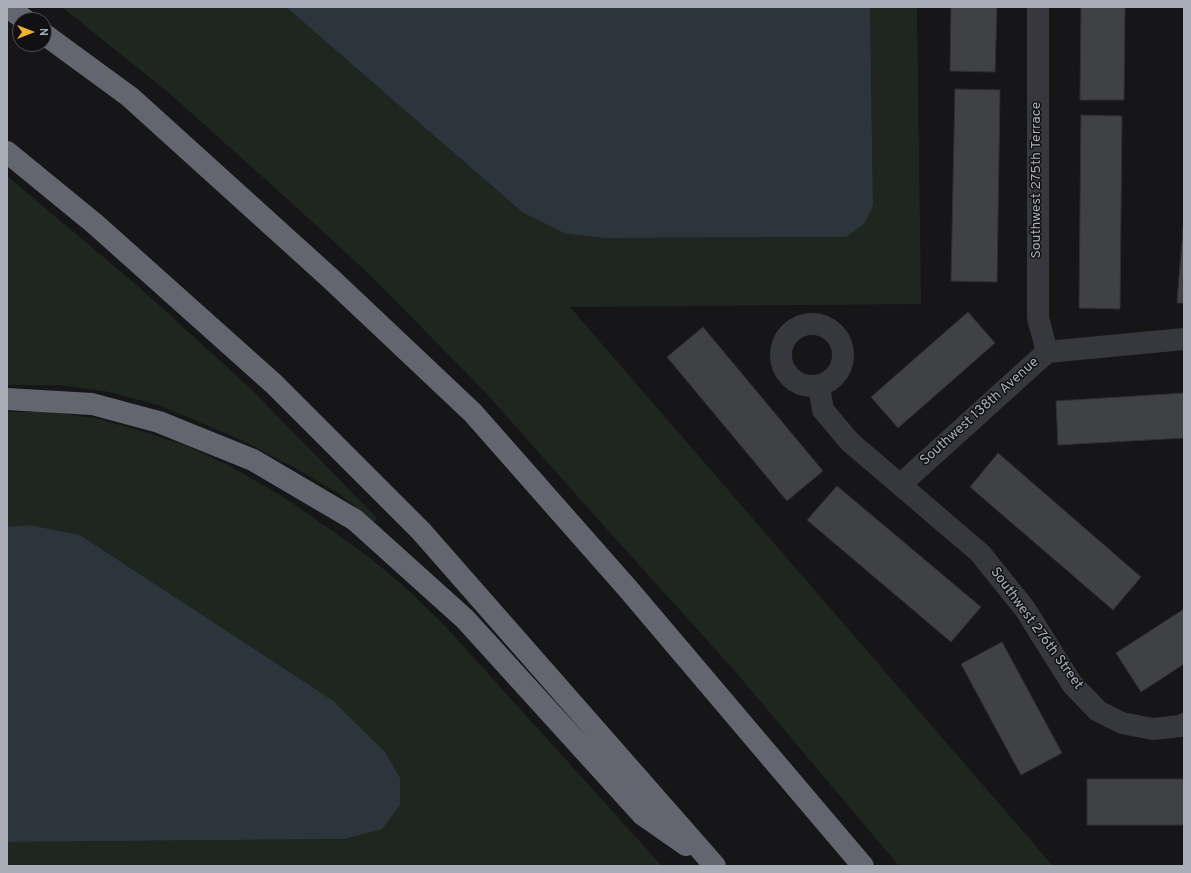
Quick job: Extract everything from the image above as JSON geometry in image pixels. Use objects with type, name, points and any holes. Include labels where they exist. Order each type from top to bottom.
[{"type":"highway","points":[[52,40],[130,97],[330,278],[473,413],[629,590],[862,866]]},
{"type":"highway","points":[[7,152],[95,224],[274,384],[421,531],[715,865]]},
{"type":"highway","points":[[7,399],[92,404],[160,422],[254,460],[355,520],[465,619],[643,815],[715,865]]},
{"type":"street","name":"Southwest 275th Terrace","points":[[1038,7],[1038,318],[1047,352]]},
{"type":"street","name":"Southwest 138th Avenue","points":[[901,484],[1047,352],[1184,339]]},
{"type":"street","name":"Southwest 276th Street","points":[[819,386],[823,410],[850,442],[980,553],[1025,609],[1072,684],[1098,711],[1122,723],[1153,729],[1182,725]]},
{"type":"shaded area","points":[[62,7],[286,7],[522,212],[566,234],[605,238],[846,237],[873,205],[870,7],[917,7],[921,304],[570,307],[1053,866],[899,866],[734,670],[486,393],[371,276],[293,204],[170,94]]},
{"type":"shaded area","points":[[286,7],[870,7],[873,205],[865,223],[846,237],[605,238],[566,234],[522,212]]},
{"type":"shaded area","points":[[7,176],[139,287],[250,388],[377,518],[375,522],[338,493],[297,469],[241,440],[158,405],[109,392],[59,385],[7,385]]},
{"type":"shaded area","points":[[7,412],[51,412],[95,418],[145,432],[187,446],[228,465],[282,496],[361,551],[404,586],[446,627],[662,866],[7,866],[7,842],[344,839],[385,752],[331,700],[80,535],[30,525],[7,527]]},
{"type":"shaded area","points":[[30,525],[80,535],[332,700],[385,752],[400,778],[400,805],[382,829],[344,839],[7,842],[7,527]]},
{"type":"building","points":[[951,7],[997,7],[995,72],[950,71]]},
{"type":"building","points":[[1081,7],[1125,7],[1124,100],[1080,100]]},
{"type":"building","points":[[955,89],[1000,90],[997,282],[951,281]]},
{"type":"building","points":[[1081,115],[1122,116],[1120,309],[1079,308]]},
{"type":"building","points":[[1184,217],[1184,303],[1177,303]]},
{"type":"building","points":[[968,312],[995,343],[898,428],[871,397]]},
{"type":"building","points":[[703,327],[823,471],[787,501],[667,357]]},
{"type":"building","points":[[1184,393],[1184,438],[1058,445],[1056,401]]},
{"type":"building","points":[[998,453],[1141,577],[1113,610],[970,487]]},
{"type":"building","points":[[837,486],[981,607],[951,642],[807,520]]},
{"type":"building","points":[[1184,609],[1184,664],[1141,692],[1116,653]]},
{"type":"building","points":[[1002,642],[1062,753],[1021,775],[961,664]]},
{"type":"building","points":[[1087,779],[1184,779],[1184,825],[1087,825]]}]
